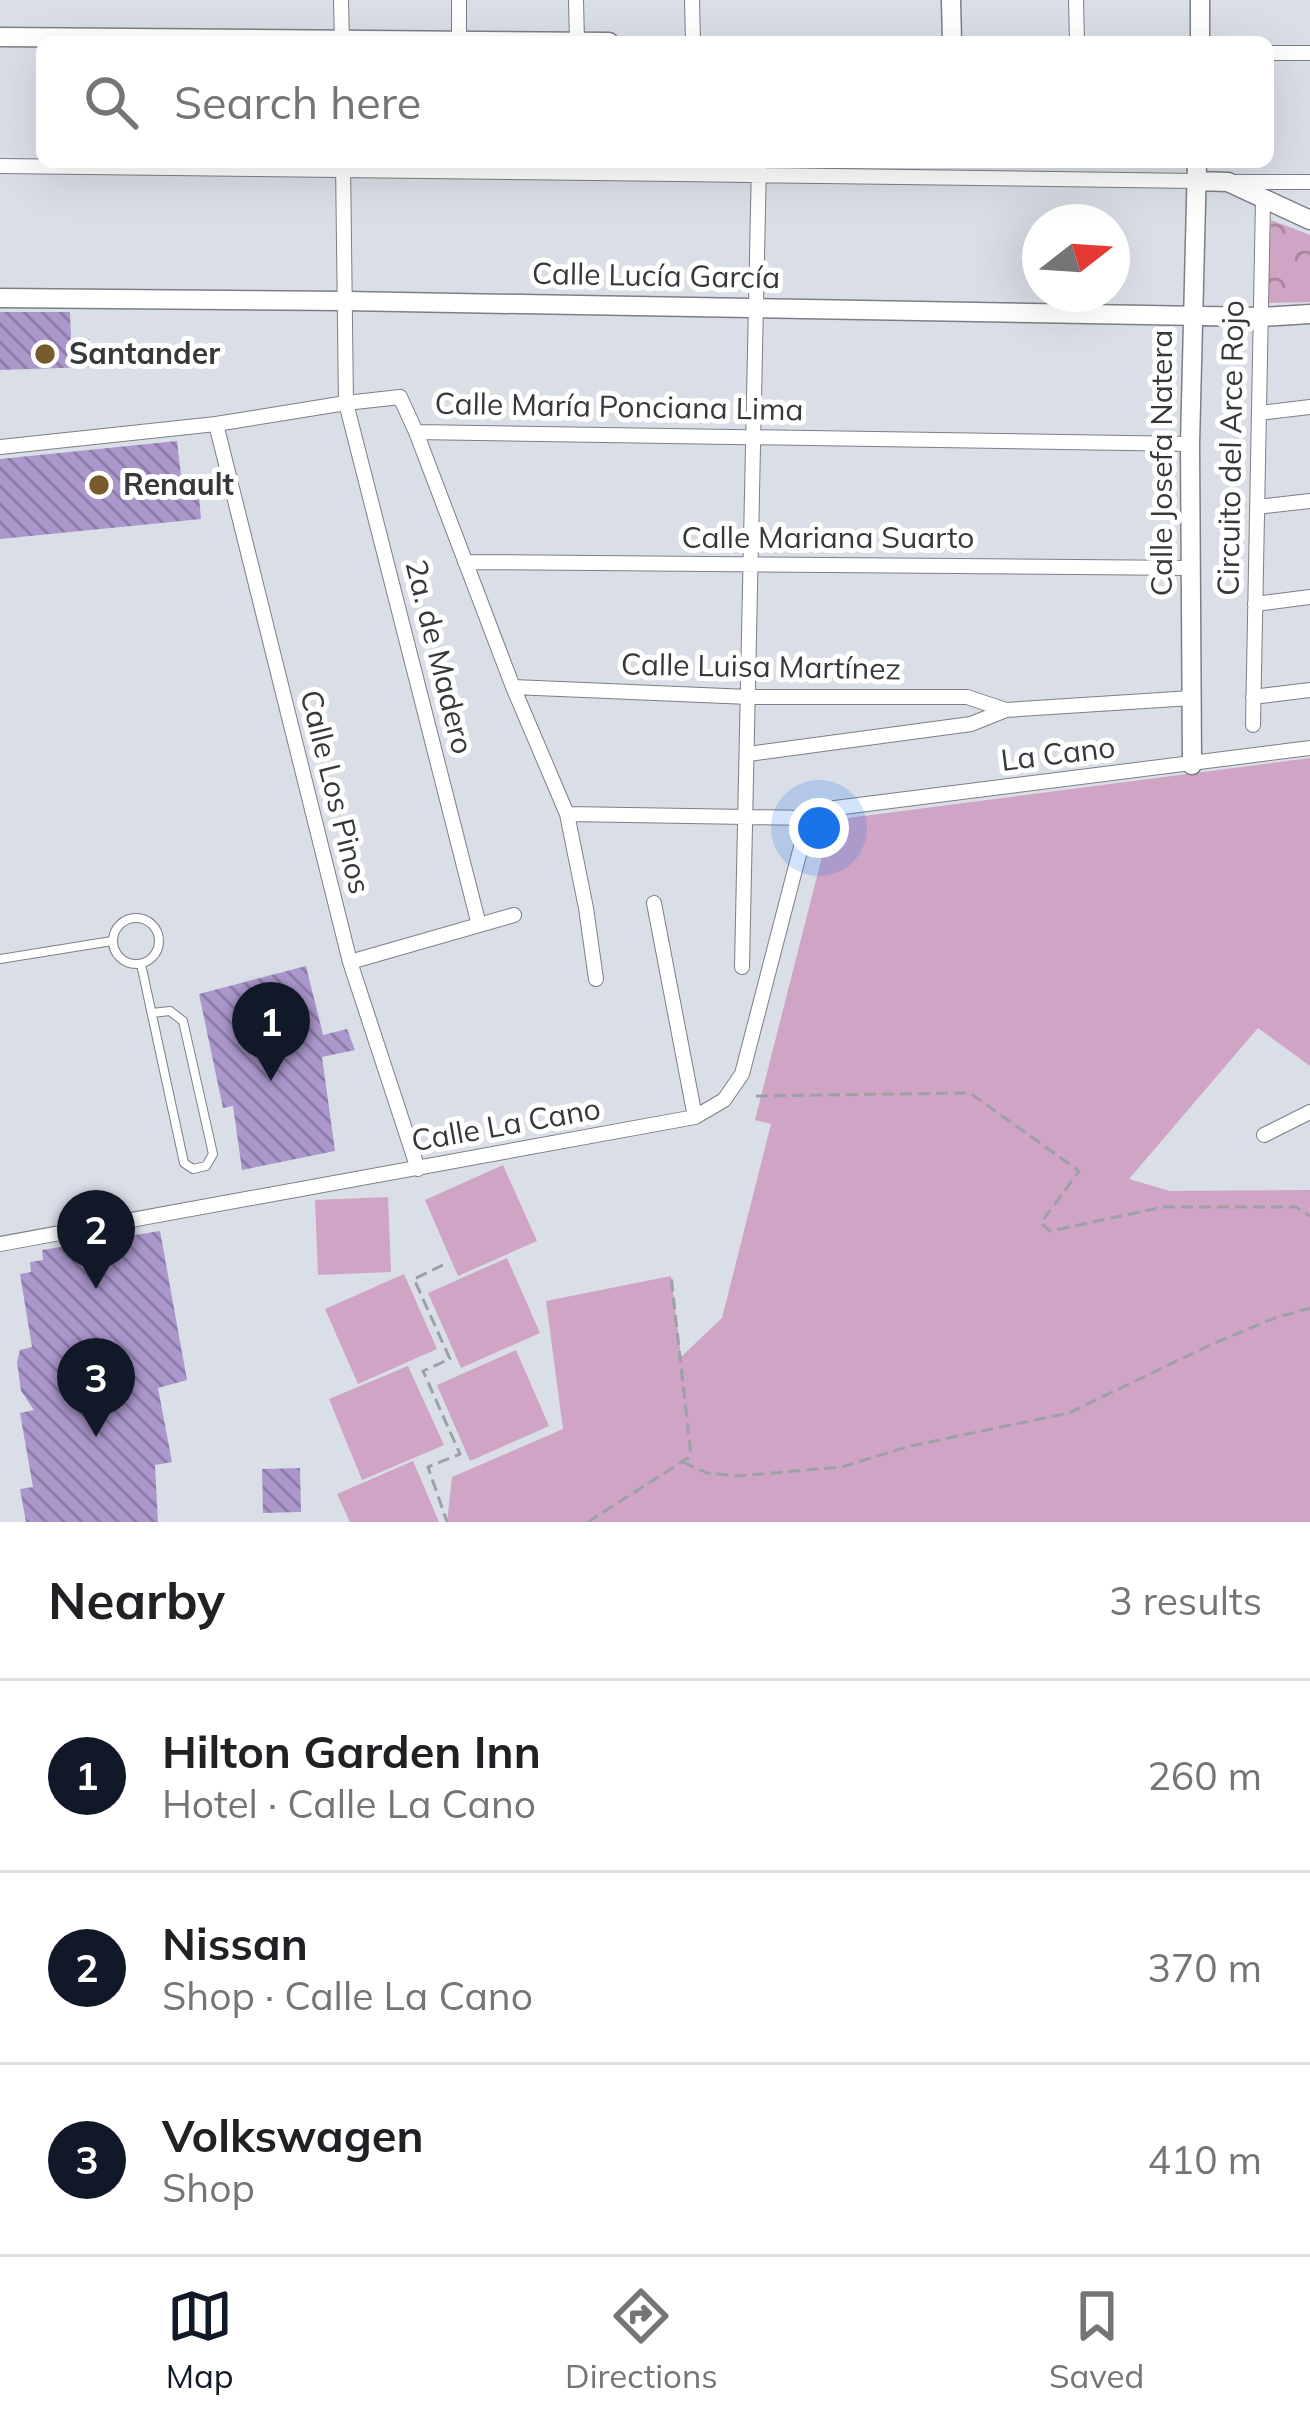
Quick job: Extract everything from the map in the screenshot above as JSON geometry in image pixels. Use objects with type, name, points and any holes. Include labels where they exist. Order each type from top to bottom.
[{"type":"street","points":[[341,0],[342,36]]},
{"type":"street","points":[[459,0],[459,36]]},
{"type":"street","points":[[576,0],[577,36]]},
{"type":"street","points":[[692,0],[693,36]]},
{"type":"street","points":[[951,0],[952,36]]},
{"type":"street","points":[[1076,0],[1077,36]]},
{"type":"street","points":[[1200,0],[1200,36]]},
{"type":"street","points":[[0,37],[36,37]]},
{"type":"street","points":[[1274,53],[1310,53]]},
{"type":"street","points":[[0,166],[36,166]]},
{"type":"street","name":"2a. de Madero","points":[[343,168],[346,403],[479,925]]},
{"type":"street","points":[[655,168],[1197,171],[1310,220]]},
{"type":"street","points":[[742,968],[759,169]]},
{"type":"street","name":"Calle Josefa Natera","points":[[1192,765],[1190,444],[1197,171]]},
{"type":"street","points":[[1228,182],[1310,182]]},
{"type":"street","name":"Circuito del Arce Rojo","points":[[1253,725],[1263,200]]},
{"type":"street","name":"Calle Lucía García","points":[[0,298],[1260,317],[1310,314]]},
{"type":"street","name":"Calle María Ponciana Lima","points":[[0,447],[216,424],[400,397],[416,432],[1190,444]]},
{"type":"street","points":[[1259,413],[1310,406]]},
{"type":"street","name":"Calle Los Pinos","points":[[216,424],[350,962],[418,1169]]},
{"type":"street","points":[[416,432],[567,814],[596,979]]},
{"type":"street","points":[[1257,507],[1310,501]]},
{"type":"street","name":"Calle Mariana Suarto","points":[[466,562],[1191,568]]},
{"type":"street","points":[[1255,604],[1310,597]]},
{"type":"street","name":"Calle Luisa Martínez","points":[[513,687],[749,697],[967,697],[1006,710]]},
{"type":"street","points":[[1253,697],[1310,690]]},
{"type":"street","name":"Calle Luisa Martínez","points":[[748,754],[971,724],[1006,710],[1192,698]]},
{"type":"street","name":"La Cano","points":[[567,814],[814,818],[835,808],[1310,748]]},
{"type":"street","points":[[654,903],[695,1118],[724,1100],[742,1074],[802,839],[814,818]]},
{"type":"street","points":[[350,962],[514,915]]},
{"type":"street","points":[[1264,1135],[1310,1112]]},
{"type":"street","name":"Calle La Cano","points":[[0,1244],[695,1118]]},
{"type":"lane","points":[[130,917],[146,919],[159,940],[153,957],[141,964],[118,957],[112,941],[117,926],[130,917]]},
{"type":"lane","points":[[0,959],[112,941]]},
{"type":"lane","points":[[141,964],[184,1162],[190,1168],[206,1166],[213,1154],[183,1021],[170,1011],[152,1013]]},
{"type":"path","points":[[756,1096],[970,1093],[1079,1172],[1041,1223],[1050,1231],[1163,1207],[1296,1208],[1310,1216]]},
{"type":"path","points":[[443,1265],[415,1279],[450,1359],[423,1371],[460,1454],[428,1467],[447,1522]]},
{"type":"path","points":[[588,1522],[691,1456],[671,1276]]},
{"type":"path","points":[[683,1462],[707,1473],[738,1476],[842,1467],[910,1446],[1069,1413],[1212,1345],[1310,1308]]},
{"type":"green space","points":[[1271,220],[1310,235],[1310,302],[1267,303]]},
{"type":"green space","points":[[1310,758],[1310,1066],[1258,1028],[1129,1179],[1170,1191],[1310,1190],[1310,1522],[447,1522],[452,1477],[563,1429],[546,1301],[671,1276],[681,1357],[722,1318],[771,1124],[755,1120],[829,829],[848,818]]},
{"type":"green space","points":[[503,1165],[537,1241],[458,1276],[425,1200]]},
{"type":"green space","points":[[388,1197],[391,1272],[318,1275],[315,1200]]},
{"type":"green space","points":[[507,1258],[540,1333],[461,1368],[428,1293]]},
{"type":"green space","points":[[404,1274],[437,1349],[358,1384],[325,1309]]},
{"type":"green space","points":[[516,1350],[549,1426],[470,1461],[437,1385]]},
{"type":"green space","points":[[408,1366],[444,1445],[362,1480],[329,1399]]},
{"type":"green space","points":[[413,1461],[439,1522],[350,1522],[337,1494]]},
{"type":"building","name":"Santander","points":[[0,312],[70,312],[71,340],[89,339],[90,367],[0,370]]},
{"type":"building","name":"Renault","points":[[177,441],[181,476],[197,475],[201,519],[0,539],[0,459]]},
{"type":"building","points":[[306,966],[323,1035],[347,1029],[355,1050],[322,1057],[335,1151],[242,1170],[233,1106],[223,1108],[199,994]]},
{"type":"building","points":[[160,1231],[187,1380],[158,1388],[172,1462],[155,1465],[158,1522],[26,1522],[20,1489],[33,1487],[20,1413],[34,1410],[21,1391],[17,1362],[20,1350],[32,1347],[20,1274],[31,1272],[30,1262],[43,1260],[42,1250]]},
{"type":"building","points":[[300,1468],[301,1512],[263,1513],[262,1469]]},
{"type":"place","name":"Santander","points":[[45,354]]},
{"type":"place","name":"Renault","points":[[99,485]]},
{"type":"place","name":"Hilton Garden Inn","points":[[271,1081]]},
{"type":"place","name":"Nissan","points":[[96,1289]]},
{"type":"place","name":"Volkswagen","points":[[96,1437]]}]
